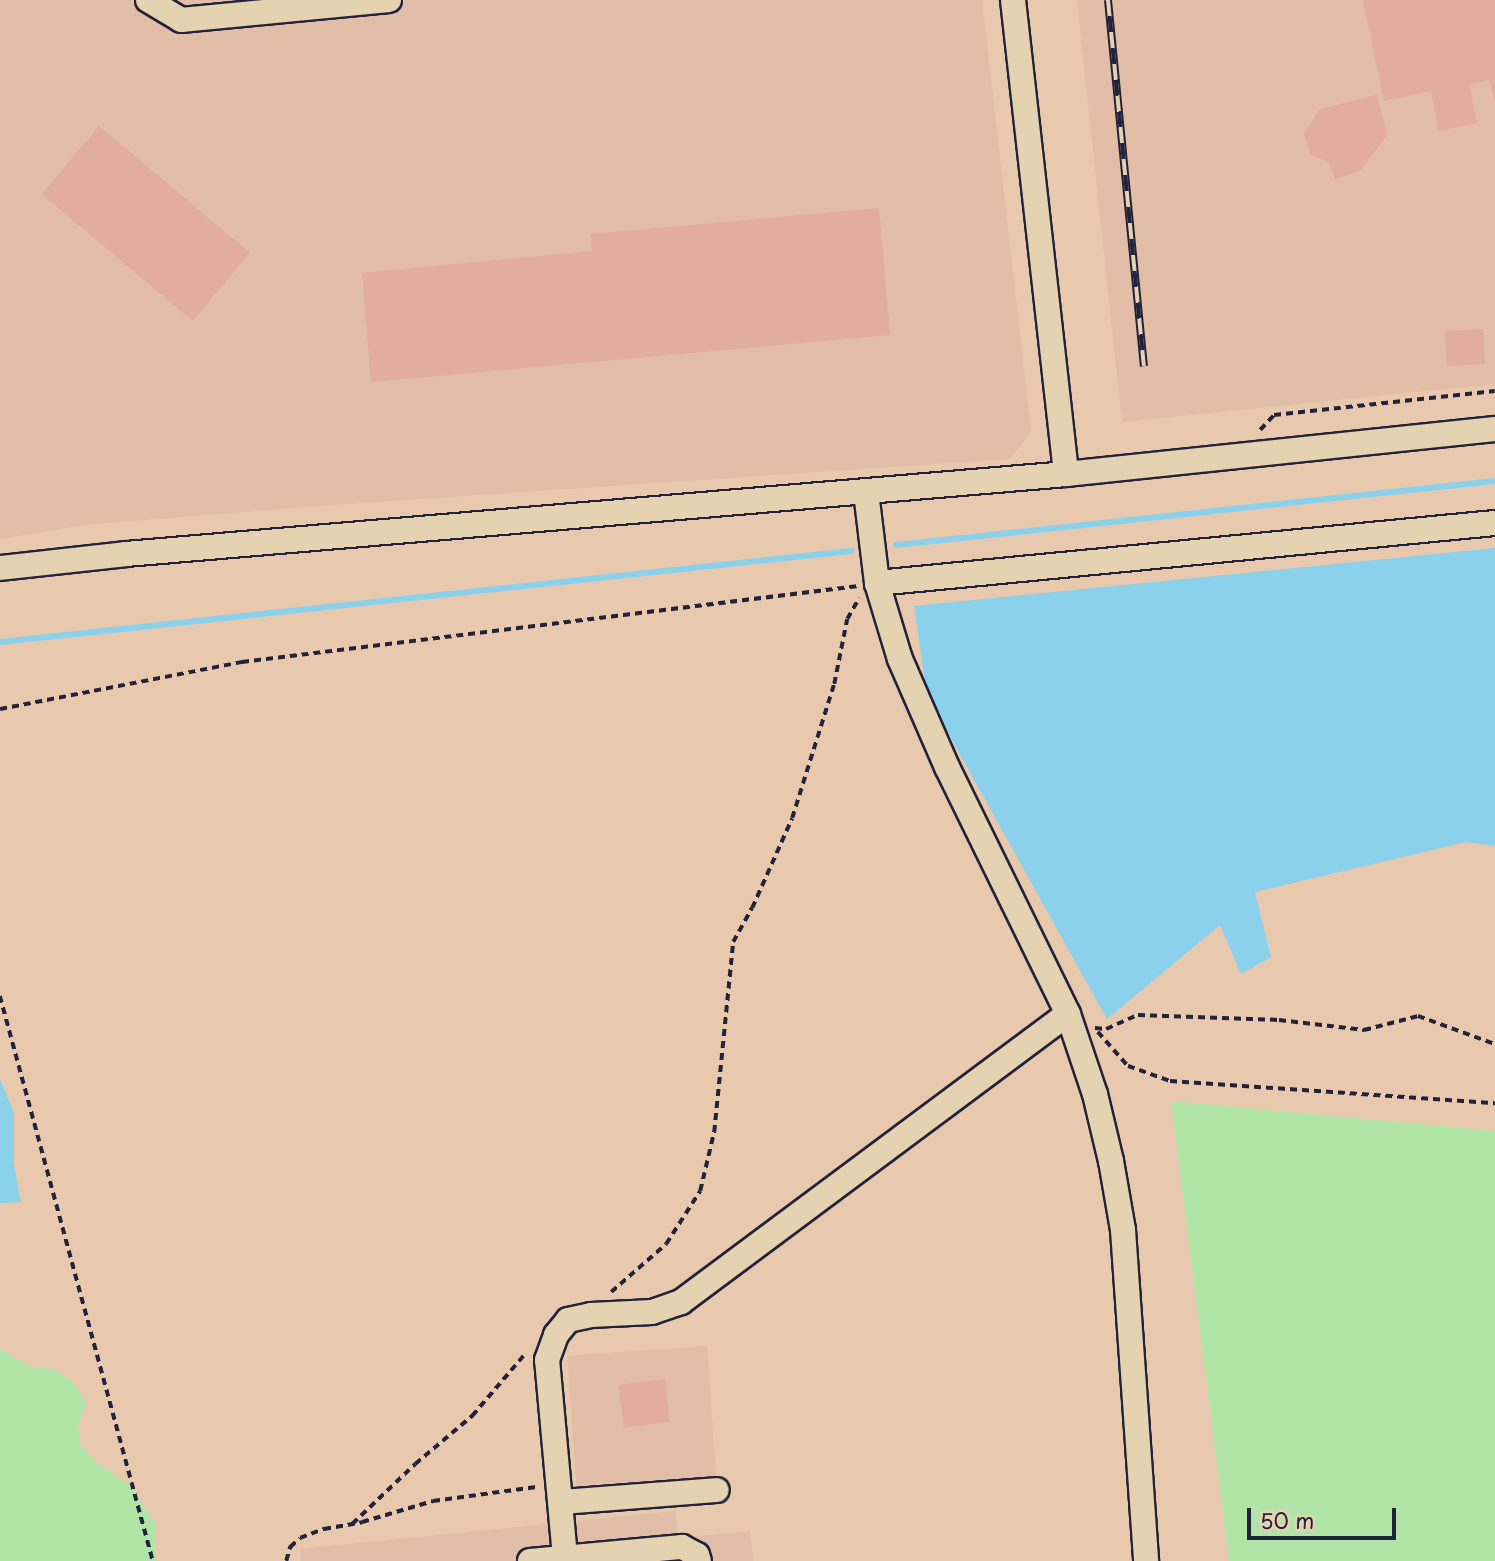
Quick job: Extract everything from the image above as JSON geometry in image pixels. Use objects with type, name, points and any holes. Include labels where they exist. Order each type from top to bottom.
[{"type":"street","points":[[148,0],[181,20],[389,0]]},
{"type":"street","points":[[1013,0],[1066,474]]},
{"type":"street","points":[[0,568],[126,554],[1066,474],[1495,429]]},
{"type":"street","points":[[866,492],[872,584],[925,719],[1068,1014],[1095,1094],[1111,1161],[1123,1230],[1146,1561]]},
{"type":"street","points":[[872,584],[1495,523]]},
{"type":"street","points":[[565,1557],[547,1360],[556,1335],[568,1320],[592,1315],[652,1312],[681,1302],[1068,1014]]},
{"type":"street","points":[[560,1493],[717,1490]]},
{"type":"street","points":[[530,1561],[682,1548],[697,1555],[699,1561]]},
{"type":"path","points":[[1257,433],[1274,415],[1495,391]]},
{"type":"path","points":[[0,709],[242,662],[872,584]]},
{"type":"path","points":[[606,1295],[666,1244],[699,1191],[713,1132],[733,942],[752,908],[792,818],[834,684],[847,620],[872,584]]},
{"type":"path","points":[[0,996],[153,1561]]},
{"type":"path","points":[[1495,1044],[1418,1016],[1364,1030],[1279,1020],[1138,1015],[1106,1029],[1093,1028],[1128,1066],[1170,1081],[1495,1103]]},
{"type":"path","points":[[352,1524],[415,1464],[472,1416],[530,1344]]},
{"type":"path","points":[[286,1561],[290,1547],[300,1538],[433,1501],[560,1493]]},
{"type":"shaded area","points":[[0,0],[982,0],[1031,431],[1010,459],[317,506],[84,525],[0,539]]},
{"type":"shaded area","points":[[1077,0],[1495,0],[1495,384],[1122,422]]},
{"type":"shaded area","points":[[707,1346],[716,1476],[576,1485],[567,1356]]},
{"type":"shaded area","points":[[675,1511],[678,1538],[750,1531],[753,1561],[301,1561],[300,1549]]},
{"type":"green space","points":[[1171,1101],[1495,1131],[1495,1561],[1229,1561]]},
{"type":"green space","points":[[0,1349],[31,1367],[53,1369],[74,1383],[86,1403],[78,1426],[81,1445],[95,1462],[131,1486],[155,1523],[155,1561],[0,1561]]},
{"type":"water","points":[[1495,548],[1495,846],[1466,842],[1255,892],[1271,957],[1241,974],[1220,925],[1107,1019],[927,695],[914,606]]},
{"type":"water","points":[[0,1079],[14,1113],[14,1165],[21,1202],[0,1203]]},
{"type":"building","points":[[1363,0],[1495,0],[1495,101],[1489,80],[1469,85],[1477,123],[1439,131],[1431,91],[1384,101]]},
{"type":"building","points":[[1377,95],[1387,135],[1360,171],[1335,179],[1329,162],[1311,155],[1304,134],[1320,109]]},
{"type":"building","points":[[99,126],[250,253],[193,321],[42,194]]},
{"type":"building","points":[[879,208],[890,335],[371,382],[362,273],[592,251],[591,234]]},
{"type":"building","points":[[1483,329],[1485,364],[1447,366],[1445,331]]},
{"type":"building","points":[[665,1379],[670,1422],[624,1427],[618,1385]]},
{"type":"waterway","points":[[896,545],[1495,481]]},
{"type":"waterway","points":[[0,642],[851,551]]},
{"type":"railway","points":[[1108,0],[1144,366]]}]
